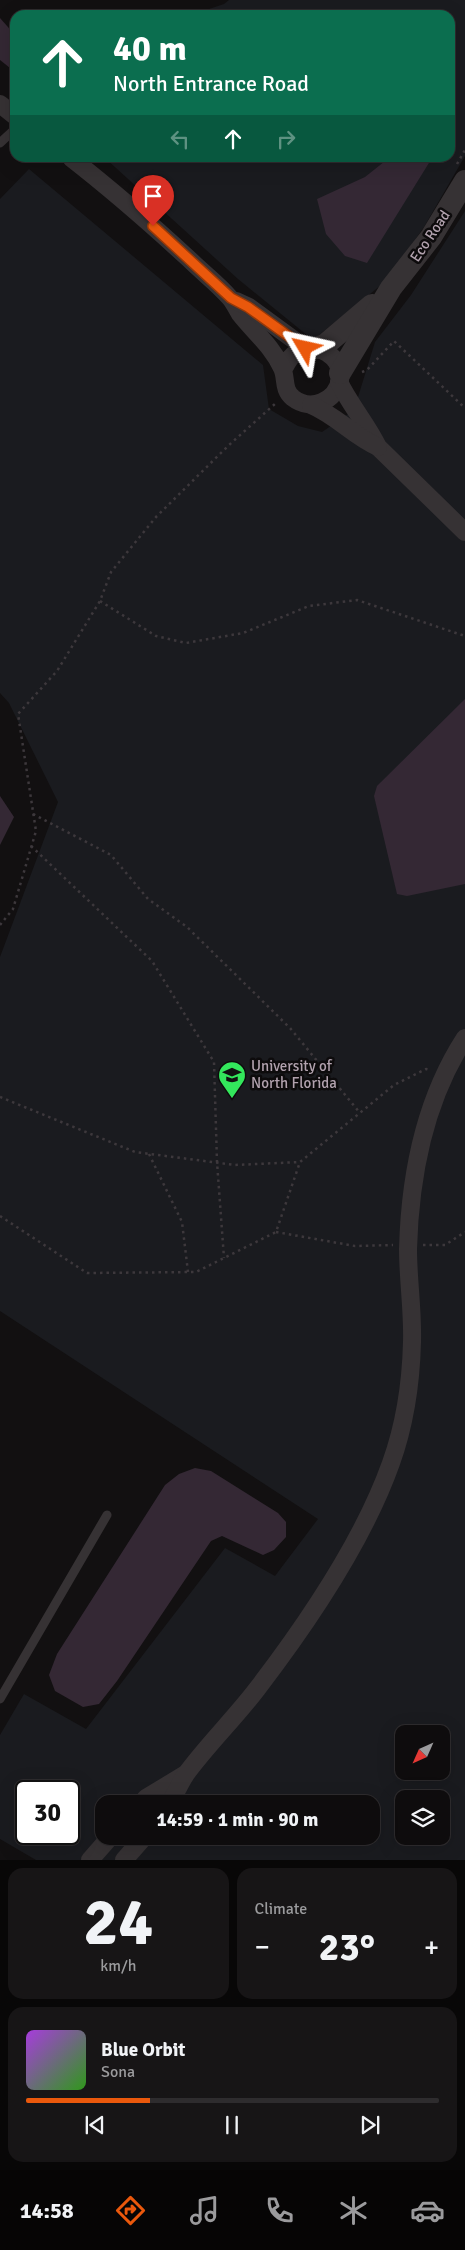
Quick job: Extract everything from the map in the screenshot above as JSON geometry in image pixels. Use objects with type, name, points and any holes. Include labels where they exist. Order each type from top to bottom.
[{"type":"street","points":[[0,104],[10,112]]},
{"type":"street","points":[[76,162],[153,226],[231,298],[311,348],[332,356],[338,364],[345,395],[371,432],[378,447],[465,532]]},
{"type":"street","name":"Eco Road","points":[[340,378],[391,288],[431,237],[461,173]]},
{"type":"street","name":"Eco Road","points":[[311,348],[326,344],[391,288]]},
{"type":"street","points":[[231,298],[240,314],[267,345],[283,370],[284,383],[288,392],[302,403],[329,413],[364,441],[378,447]]},
{"type":"street","points":[[283,370],[288,359],[296,352],[311,348]]},
{"type":"street","points":[[311,405],[321,403],[331,397],[340,378]]},
{"type":"street","points":[[175,1795],[185,1775],[257,1690],[309,1617],[362,1530],[391,1463],[409,1398],[412,1341],[408,1245],[413,1178],[425,1124],[450,1061],[465,1038]]},
{"type":"street","points":[[151,1795],[185,1775]]},
{"type":"street","points":[[90,1860],[103,1845]]},
{"type":"street","points":[[124,1860],[137,1845]]},
{"type":"lane","points":[[0,143],[10,134]]},
{"type":"lane","points":[[0,1699],[107,1515]]},
{"type":"path","points":[[461,173],[465,150]]},
{"type":"path","points":[[340,378],[367,370],[394,340],[465,408]]},
{"type":"path","points":[[0,925],[13,909],[36,831],[18,714],[57,671],[100,602],[111,572],[156,517],[229,444],[288,392]]},
{"type":"path","points":[[100,602],[156,636],[186,643],[243,633],[309,606],[356,600],[465,636]]},
{"type":"path","points":[[33,814],[111,855],[148,899],[187,927],[290,1028],[360,1113]]},
{"type":"path","points":[[31,846],[152,961],[214,1062],[217,1162],[224,1258]]},
{"type":"path","points":[[276,1232],[300,1162],[394,1085],[426,1069],[445,1074]]},
{"type":"path","points":[[0,1097],[135,1152],[235,1164],[300,1162]]},
{"type":"path","points":[[149,1154],[182,1222],[188,1272]]},
{"type":"path","points":[[0,1216],[87,1273],[196,1272],[276,1232],[356,1246],[445,1245],[465,1232]]},
{"type":"shaded area","points":[[229,0],[465,0],[465,156],[424,227],[386,281],[313,340],[238,279],[109,162],[455,162],[455,10],[206,10],[224,4]]},
{"type":"shaded area","points":[[0,18],[10,29],[10,68],[0,60]]},
{"type":"shaded area","points":[[384,162],[430,162],[367,263],[345,256],[326,234],[317,199],[365,177]]},
{"type":"shaded area","name":"University of North Florida","points":[[29,169],[263,365],[269,409],[298,426],[322,432],[354,410],[375,342],[411,295],[465,211],[465,1860],[36,1860],[0,1839],[0,1735],[24,1694],[86,1729],[225,1548],[275,1576],[318,1519],[0,1311],[0,957],[58,802],[9,703],[0,693],[0,199]]},
{"type":"shaded area","points":[[465,699],[465,884],[407,896],[397,894],[374,796],[377,786]]},
{"type":"shaded area","points":[[0,796],[14,817],[0,845]]},
{"type":"shaded area","points":[[195,1468],[211,1471],[278,1513],[286,1522],[286,1537],[274,1550],[263,1555],[222,1536],[211,1541],[117,1681],[99,1704],[83,1707],[55,1691],[49,1675],[57,1654],[165,1485],[179,1474]]},
{"type":"place","name":"University of North Florida","points":[[232,1099]]},
{"type":"route","points":[[153,226],[231,298],[248,307],[305,348]]}]
